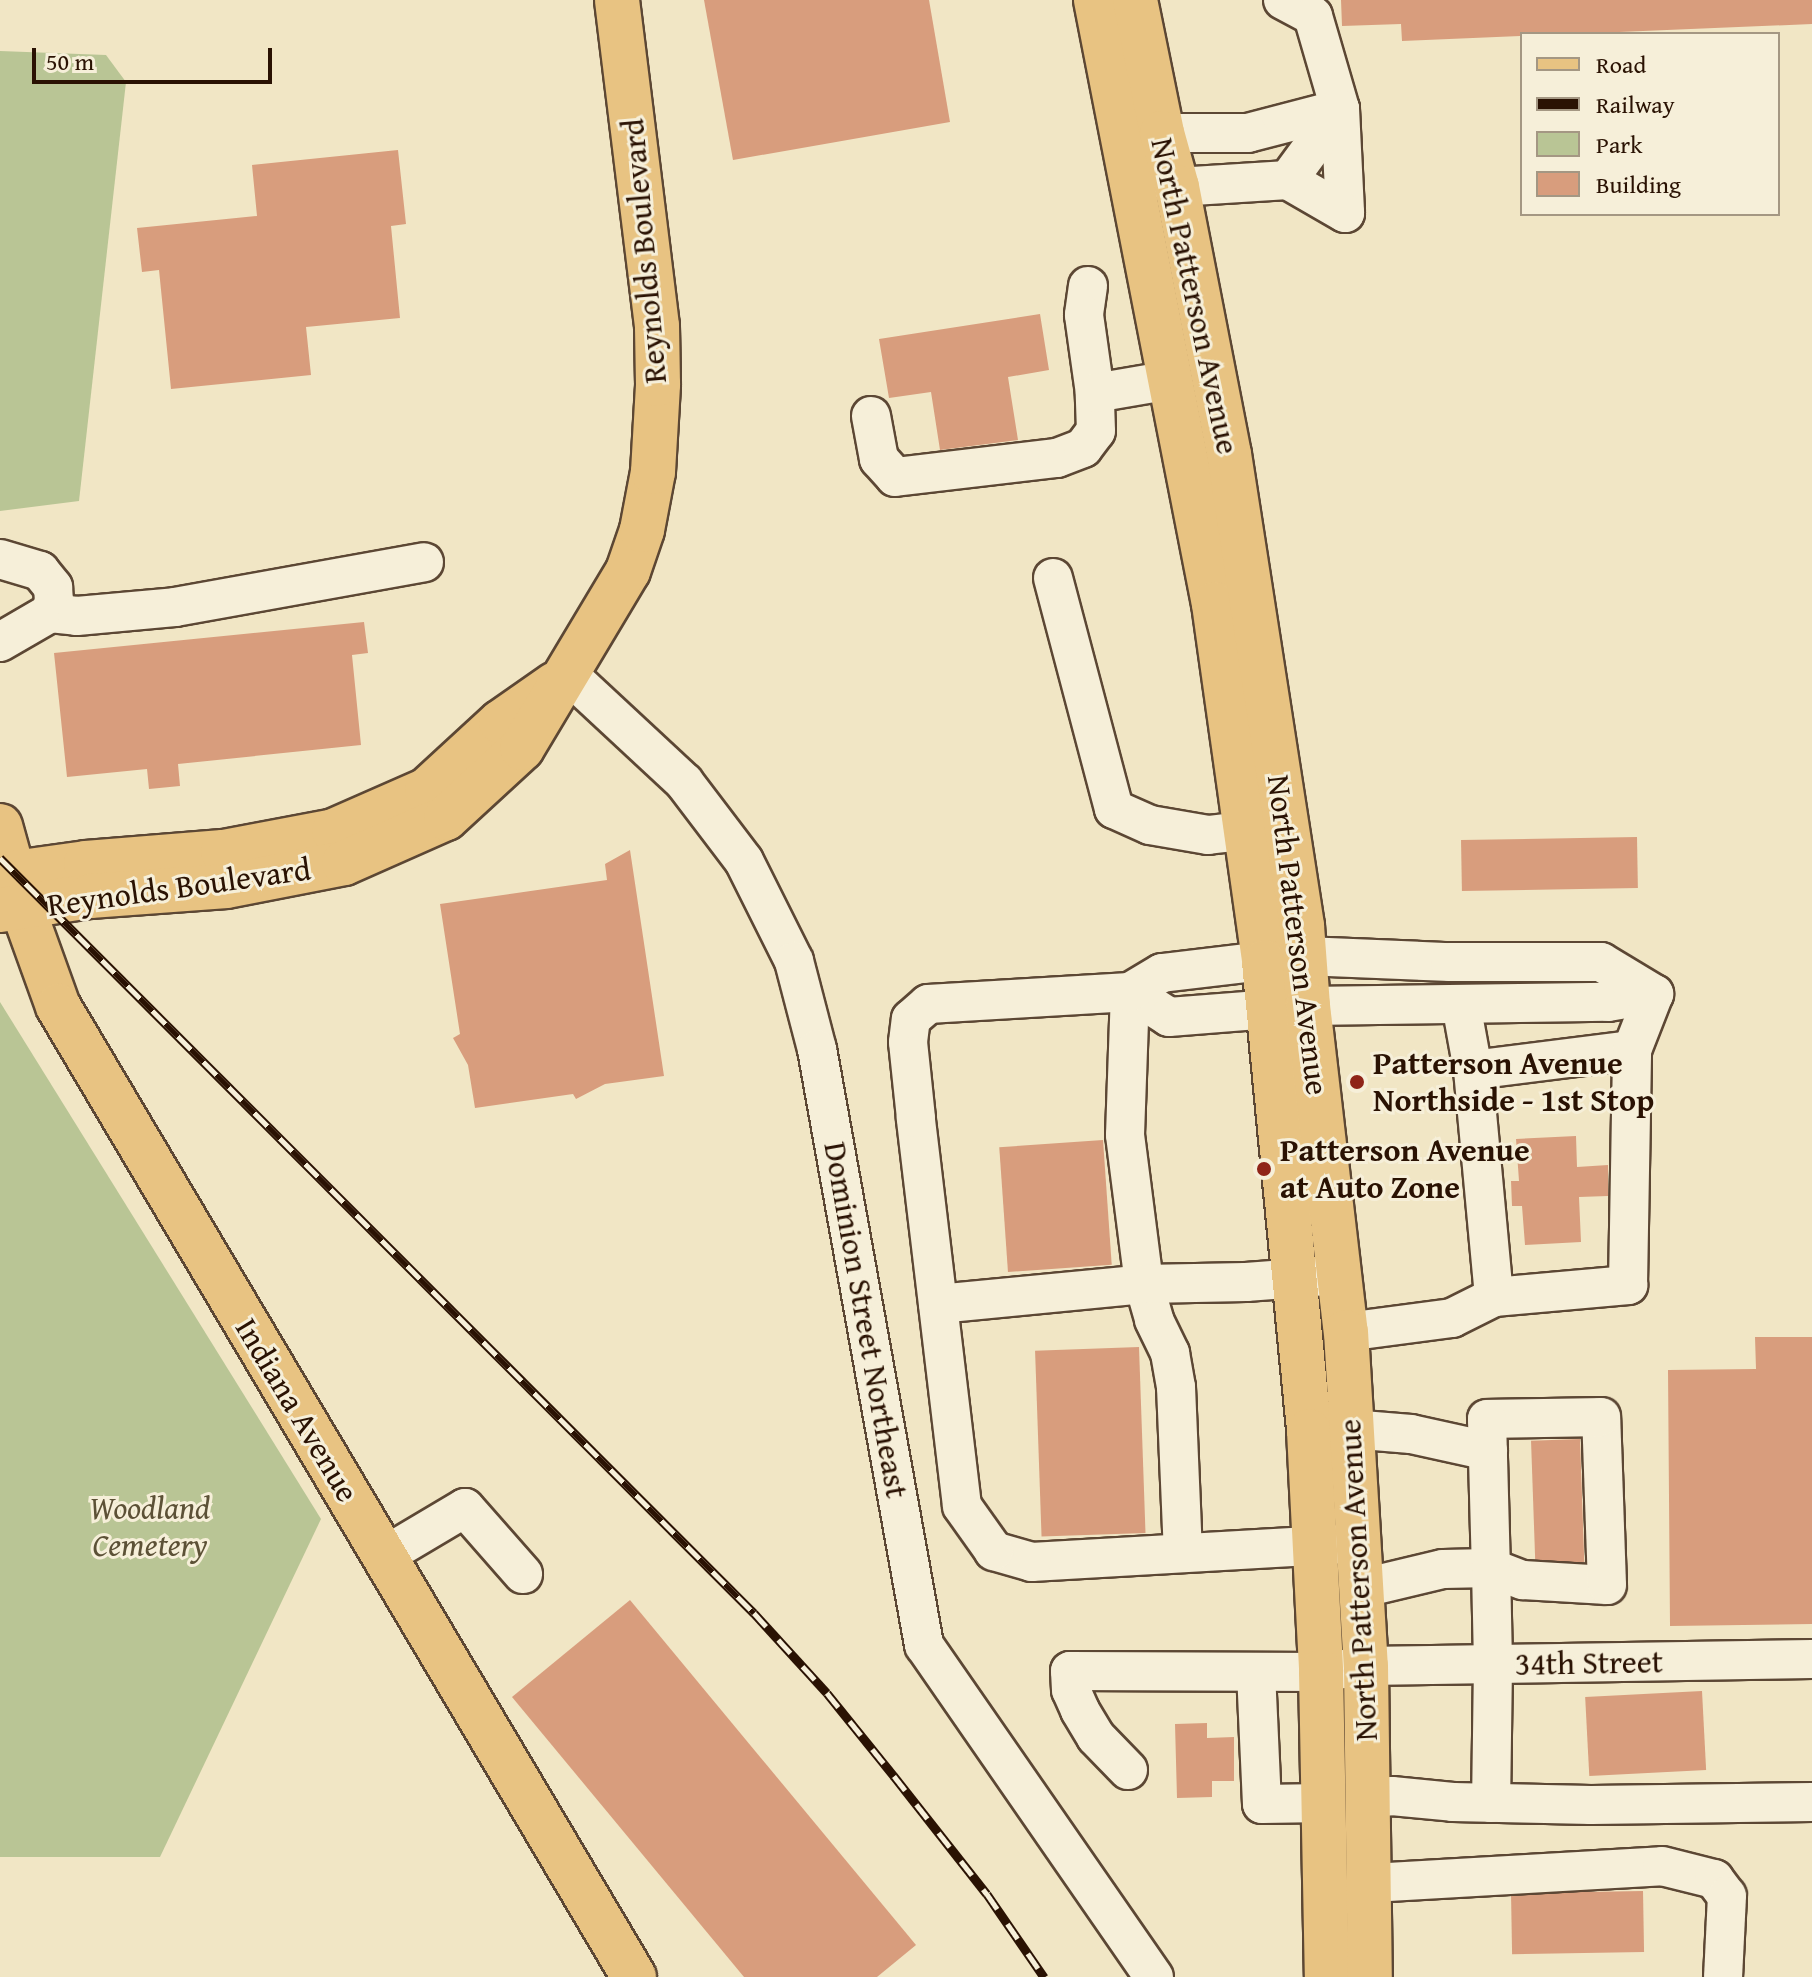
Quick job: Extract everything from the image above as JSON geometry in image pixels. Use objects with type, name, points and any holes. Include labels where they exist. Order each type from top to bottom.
[{"type":"main road","name":"Reynolds Boulevard","points":[[10,892],[90,896],[227,886],[344,863],[446,818],[522,748],[569,675],[628,571],[642,530],[653,472],[658,384],[657,326],[617,0]]},
{"type":"main road","name":"North Patterson Avenue","points":[[1096,0],[1214,604],[1267,828]]},
{"type":"main road","name":"North Patterson Avenue","points":[[1135,0],[1162,133],[1177,187],[1229,454],[1267,828],[1284,959],[1297,1277],[1321,1672],[1327,1977]]},
{"type":"main road","name":"Indiana Avenue","points":[[0,826],[10,892],[58,1006],[634,1977]]},
{"type":"main road","name":"North Patterson Avenue","points":[[1288,1008],[1339,1275],[1346,1332],[1366,1666],[1370,1977]]},
{"type":"street","points":[[1283,0],[1313,16],[1340,109],[1345,213],[1288,180],[1177,187],[1127,159],[1162,133],[1248,133],[1340,109]]},
{"type":"street","points":[[1288,180],[1340,109]]},
{"type":"street","points":[[871,416],[879,459],[895,477],[1057,458],[1083,448],[1096,431],[1095,393],[1084,315],[1088,286]]},
{"type":"street","points":[[1095,393],[1171,380]]},
{"type":"street","points":[[0,559],[28,566],[47,577],[54,601],[50,613]]},
{"type":"street","points":[[0,642],[50,613],[77,616],[175,607],[424,562]]},
{"type":"street","points":[[1053,578],[1114,809],[1150,825],[1208,835],[1267,828]]},
{"type":"street","name":"Dominion Street Northeast","points":[[569,675],[684,782],[744,861],[794,961],[817,1049],[924,1645],[1154,1977]]},
{"type":"street","points":[[1359,1544],[1314,1544],[1032,1562],[994,1551],[962,1506],[908,1042],[911,1019],[928,1004],[1130,992],[1162,973],[1284,959],[1601,962],[1654,994]]},
{"type":"street","points":[[1130,992],[1169,1017],[1288,1008],[1608,1002],[1654,994]]},
{"type":"street","points":[[1130,992],[1125,1135],[1144,1284],[1154,1320],[1170,1353],[1176,1387],[1183,1552]]},
{"type":"street","points":[[1346,1332],[1452,1318],[1494,1297],[1628,1285],[1632,1050],[1654,994]]},
{"type":"street","points":[[1461,1004],[1473,1070],[1494,1297]]},
{"type":"street","points":[[1473,1070],[1632,1050]]},
{"type":"street","points":[[938,1304],[1144,1284],[1339,1275]]},
{"type":"street","points":[[1359,1589],[1443,1569],[1491,1568],[1523,1580],[1607,1585],[1601,1417],[1487,1419],[1491,1568],[1493,1664],[1491,1803]]},
{"type":"street","points":[[1350,1429],[1411,1434],[1488,1451]]},
{"type":"street","points":[[384,1556],[465,1508],[523,1574]]},
{"type":"street","name":"34th Street","points":[[1128,1770],[1096,1737],[1080,1710],[1071,1690],[1070,1671],[1321,1672],[1366,1666],[1812,1659]]},
{"type":"street","points":[[1256,1672],[1262,1804],[1324,1803]]},
{"type":"street","points":[[1368,1799],[1392,1796],[1491,1803],[1812,1802]]},
{"type":"street","points":[[1371,1883],[1662,1866],[1714,1879],[1727,1896],[1723,1977]]},
{"type":"green space","points":[[0,51],[106,55],[126,82],[79,501],[0,511]]},
{"type":"green space","name":"Woodland Cemetery","points":[[0,1002],[321,1519],[160,1857],[0,1857]]},
{"type":"building","points":[[704,0],[929,0],[950,122],[733,160]]},
{"type":"building","points":[[1341,0],[1812,0],[1812,24],[1619,32],[1520,32],[1520,36],[1402,41],[1401,24],[1342,26]]},
{"type":"building","points":[[398,150],[406,224],[391,226],[400,318],[306,327],[311,375],[171,389],[159,270],[142,272],[137,228],[257,216],[252,165]]},
{"type":"building","points":[[1040,314],[1049,370],[1008,377],[1018,440],[940,450],[931,392],[889,398],[879,339]]},
{"type":"building","points":[[364,622],[368,653],[352,655],[361,745],[178,764],[180,786],[149,789],[147,769],[67,777],[54,653]]},
{"type":"building","points":[[1637,837],[1638,888],[1462,891],[1461,840]]},
{"type":"building","points":[[630,850],[664,1076],[605,1084],[576,1099],[573,1094],[475,1108],[468,1065],[453,1038],[460,1034],[440,904],[607,880],[605,864]]},
{"type":"building","points":[[1576,1136],[1577,1167],[1608,1165],[1608,1196],[1579,1197],[1581,1242],[1525,1245],[1522,1206],[1512,1206],[1511,1181],[1519,1181],[1516,1139]]},
{"type":"building","points":[[1103,1140],[1112,1265],[1008,1272],[999,1147]]},
{"type":"building","points":[[1755,1337],[1812,1337],[1812,1624],[1670,1626],[1668,1370],[1756,1369]]},
{"type":"building","points":[[1139,1347],[1145,1533],[1042,1537],[1035,1351]]},
{"type":"building","points":[[1580,1439],[1584,1562],[1535,1564],[1531,1441]]},
{"type":"building","points":[[630,1600],[916,1945],[877,1977],[744,1977],[512,1697]]},
{"type":"building","points":[[1702,1691],[1706,1770],[1589,1776],[1585,1697]]},
{"type":"building","points":[[1207,1723],[1207,1738],[1234,1737],[1234,1781],[1212,1781],[1212,1797],[1177,1798],[1175,1724]]},
{"type":"building","points":[[1643,1891],[1644,1952],[1512,1954],[1511,1893]]},
{"type":"railway","points":[[0,858],[754,1613],[827,1693],[894,1776],[987,1894],[1044,1977]]},
{"type":"place","name":"Patterson Avenue Northside - 1st Stop","points":[[1357,1082]]},
{"type":"place","name":"Patterson Avenue at Auto Zone","points":[[1264,1169]]}]
